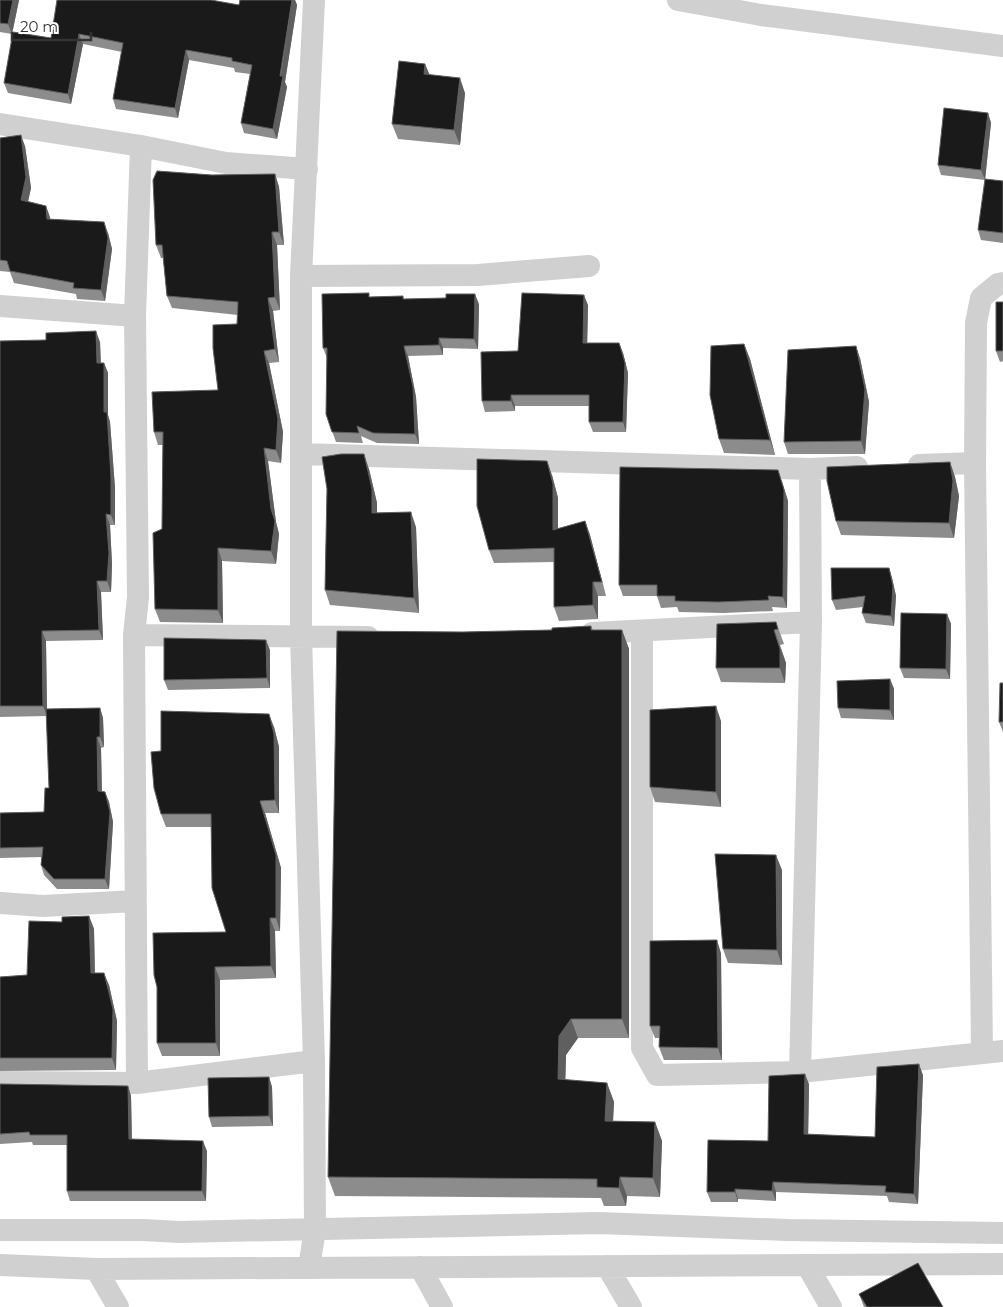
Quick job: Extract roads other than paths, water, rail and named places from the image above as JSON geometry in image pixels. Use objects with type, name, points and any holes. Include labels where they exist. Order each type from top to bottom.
[{"type":"street","points":[[309,1268],[315,1229],[314,1061],[302,637],[301,276],[314,0]]},
{"type":"street","points":[[678,0],[761,14],[1003,46]]},
{"type":"street","points":[[0,124],[141,146],[226,163],[307,169]]},
{"type":"street","points":[[137,1083],[134,635],[138,597],[135,316],[141,146]]},
{"type":"street","points":[[301,276],[478,275],[589,266]]},
{"type":"street","points":[[642,631],[642,1048],[657,1075],[800,1072],[993,1052],[975,463],[976,323],[981,298],[998,284],[1003,283]]},
{"type":"street","points":[[0,306],[135,316]]},
{"type":"street","points":[[301,454],[810,469],[975,463]]},
{"type":"street","points":[[800,1072],[811,622],[810,469]]},
{"type":"street","points":[[575,633],[811,622]]},
{"type":"street","points":[[134,635],[390,637]]},
{"type":"street","points":[[0,903],[43,906],[135,901]]},
{"type":"street","points":[[0,1082],[137,1083],[314,1061]]},
{"type":"street","points":[[0,1230],[143,1230],[179,1232],[599,1223],[787,1230],[1003,1233]]},
{"type":"street","points":[[0,1265],[96,1269],[1003,1264]]},
{"type":"street","points":[[807,1265],[831,1307]]},
{"type":"street","points":[[607,1266],[631,1307]]},
{"type":"street","points":[[420,1267],[442,1307]]},
{"type":"street","points":[[96,1269],[112,1305]]}]
